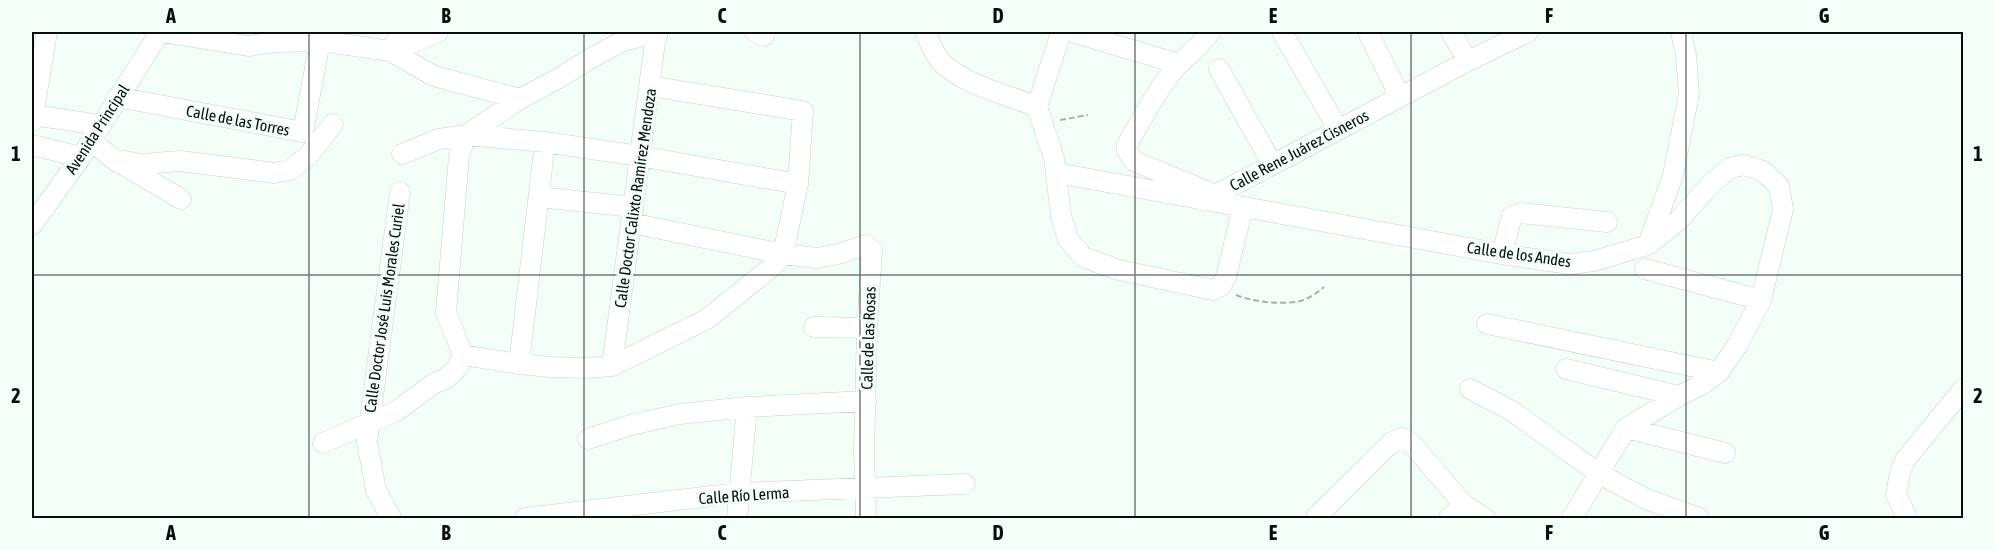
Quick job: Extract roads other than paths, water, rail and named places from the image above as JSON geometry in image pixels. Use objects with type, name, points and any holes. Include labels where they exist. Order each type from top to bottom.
[{"type":"street","points":[[47,32],[32,118],[90,141],[112,159],[181,200]]},
{"type":"street","points":[[161,32],[248,46],[275,42],[320,41],[390,51],[434,76],[520,99]]},
{"type":"street","name":"Avenida Principal","points":[[32,225],[161,32]]},
{"type":"street","points":[[258,32],[275,42]]},
{"type":"street","points":[[390,51],[402,32]]},
{"type":"street","points":[[390,51],[438,32]]},
{"type":"street","points":[[323,444],[398,410],[433,384],[447,378],[457,368],[463,355],[446,312],[459,156],[466,135],[520,99],[623,41],[658,32]]},
{"type":"street","name":"Calle Doctor Calixto Ramírez Mendoza","points":[[612,366],[639,156],[658,32]]},
{"type":"street","points":[[925,32],[942,63],[981,87],[1011,96],[1040,115]]},
{"type":"street","points":[[1061,32],[1040,115],[1057,173],[1061,216],[1068,239],[1083,257],[1119,270],[1213,290],[1221,286],[1227,277],[1243,207]]},
{"type":"street","points":[[1072,32],[1179,64]]},
{"type":"street","points":[[1209,197],[1134,161],[1127,151],[1127,144],[1168,77],[1210,32]]},
{"type":"street","points":[[1282,32],[1338,129]]},
{"type":"street","points":[[1368,32],[1400,96]]},
{"type":"street","points":[[1451,32],[1468,61]]},
{"type":"street","name":"Calle Rene Juárez Cisneros","points":[[1209,197],[1400,96],[1528,32]]},
{"type":"street","points":[[1648,245],[1673,175],[1689,94],[1686,55],[1681,32]]},
{"type":"street","name":"Calle de las Torres","points":[[117,97],[303,132],[320,41]]},
{"type":"street","points":[[1219,69],[1272,164]]},
{"type":"street","points":[[463,355],[519,364],[586,368],[612,366],[707,319],[773,266],[783,254],[798,183],[803,111],[650,86]]},
{"type":"street","points":[[112,159],[142,164],[180,160],[274,173],[290,170],[309,156],[333,124]]},
{"type":"street","points":[[402,154],[439,139],[466,135],[545,142],[798,183]]},
{"type":"street","points":[[32,145],[90,141]]},
{"type":"street","points":[[519,364],[545,142]]},
{"type":"street","name":"Calle de los Andes","points":[[1209,197],[1243,207],[1569,264],[1594,261],[1648,245],[1678,221],[1711,184],[1730,168],[1744,165],[1763,171],[1779,186],[1783,209],[1761,300],[1738,344],[1719,372],[1703,384],[1626,428],[1572,519]]},
{"type":"street","points":[[1057,173],[1209,197]]},
{"type":"street","name":"Calle Doctor José Luis Morales Curiel","points":[[391,519],[376,490],[367,442],[399,192]]},
{"type":"street","points":[[539,197],[632,215],[783,254]]},
{"type":"street","points":[[1502,254],[1512,216],[1520,213],[1607,222]]},
{"type":"street","name":"Calle de las Rosas","points":[[783,254],[817,258],[866,245],[872,250],[867,328],[864,451],[866,519]]},
{"type":"street","points":[[1645,269],[1761,300]]},
{"type":"street","points":[[1487,324],[1719,372]]},
{"type":"street","points":[[814,327],[867,328]]},
{"type":"street","points":[[1566,369],[1679,396]]},
{"type":"street","points":[[1907,519],[1896,494],[1905,460],[1964,388]]},
{"type":"street","points":[[1470,389],[1512,411],[1598,473],[1646,499],[1699,519]]},
{"type":"street","points":[[588,439],[631,425],[680,414],[747,407],[866,401]]},
{"type":"street","points":[[737,519],[747,407]]},
{"type":"street","points":[[1626,428],[1725,453]]},
{"type":"street","points":[[1317,519],[1316,517],[1392,442],[1403,438],[1413,445],[1464,505],[1485,519]]},
{"type":"street","name":"Calle Río Lerma","points":[[525,519],[738,493],[964,484]]},
{"type":"street","points":[[1449,519],[1464,505]]}]
